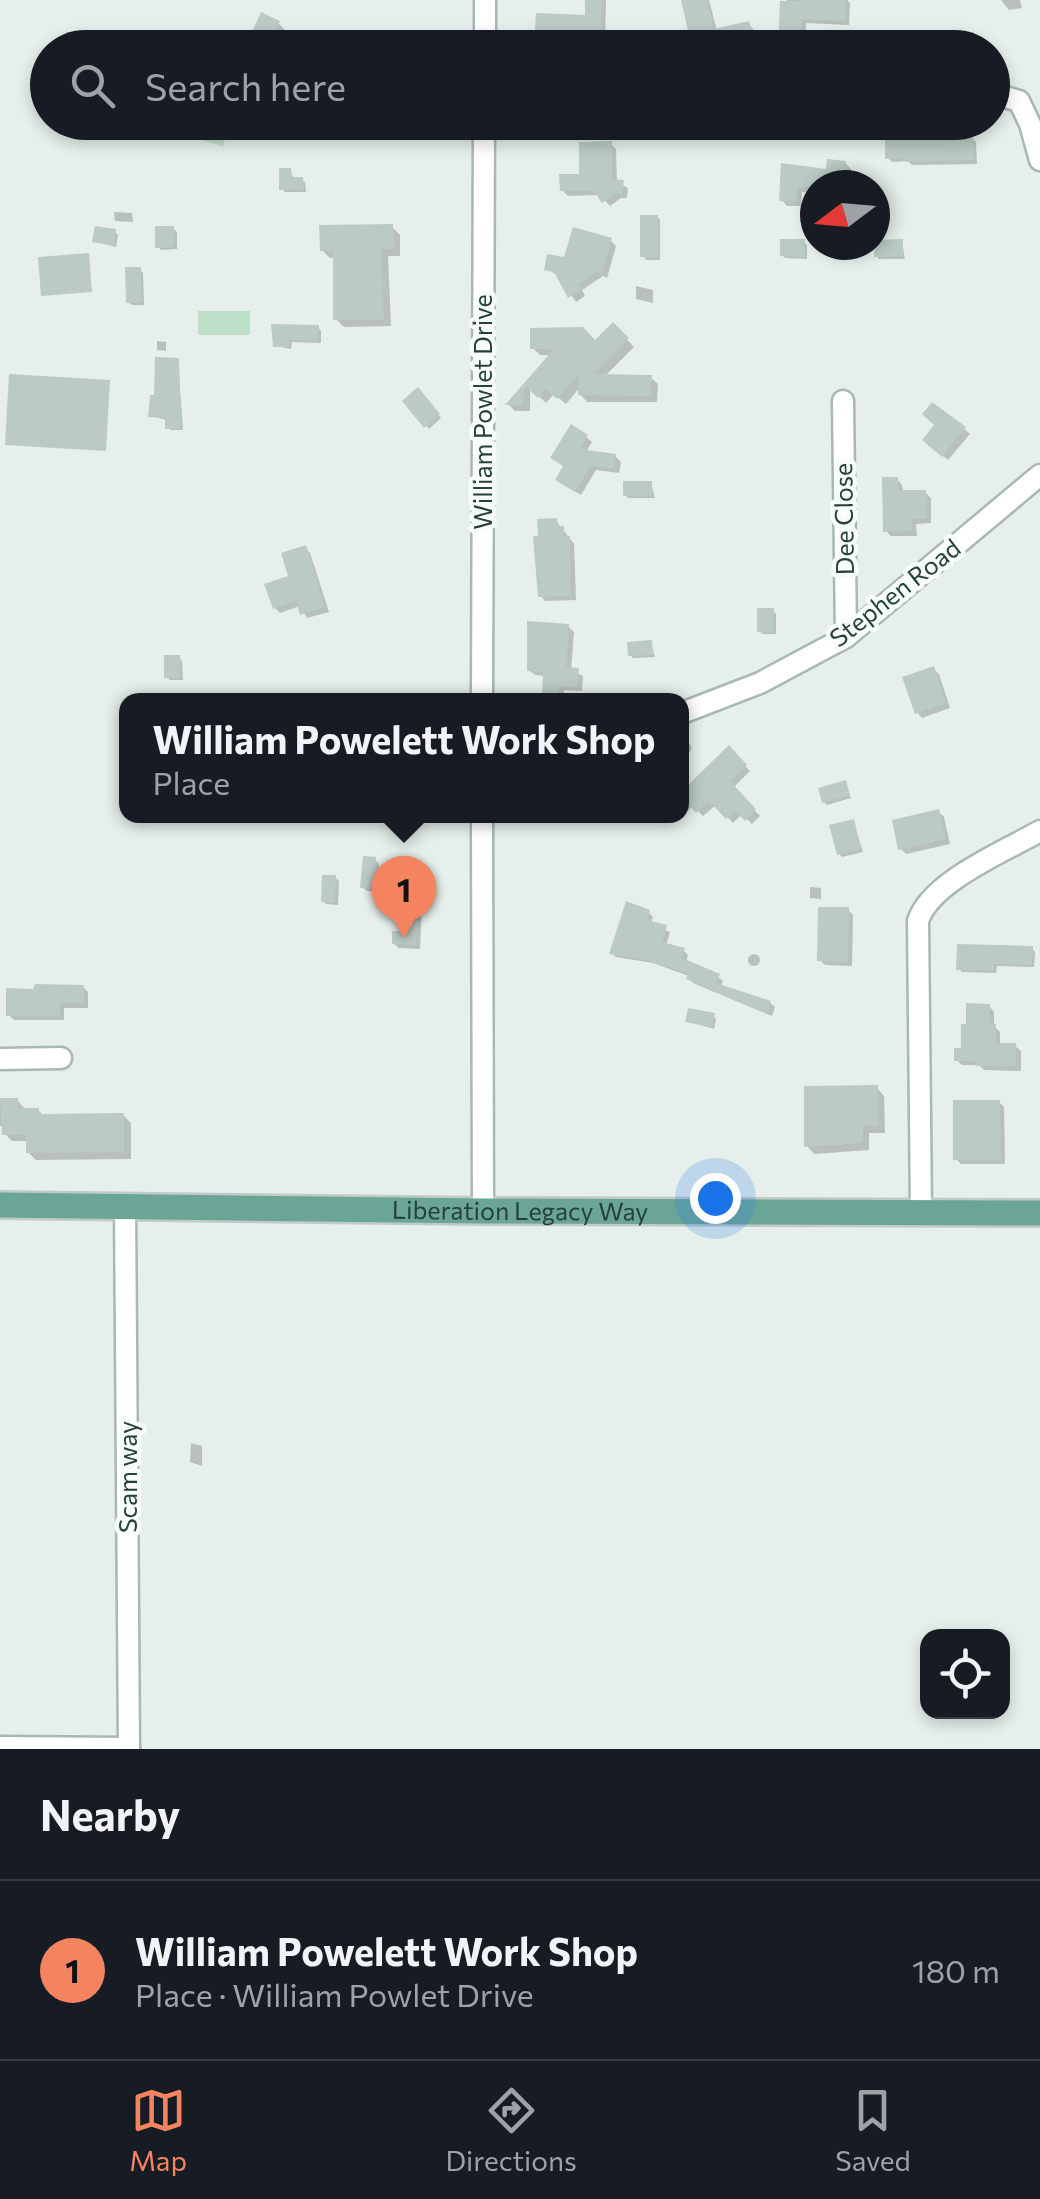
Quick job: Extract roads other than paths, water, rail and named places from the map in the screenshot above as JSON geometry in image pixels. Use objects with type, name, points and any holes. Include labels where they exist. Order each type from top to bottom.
[{"type":"main road","name":"Liberation Legacy Way","points":[[0,1205],[483,1212],[1040,1213]]},
{"type":"street","points":[[485,0],[485,30]]},
{"type":"street","points":[[1010,99],[1018,101],[1030,124],[1040,160]]},
{"type":"street","name":"William Powlet Drive","points":[[482,693],[484,140]]},
{"type":"street","name":"Dee Close","points":[[843,401],[846,637]]},
{"type":"street","name":"Stephen Road","points":[[689,711],[760,683],[846,637],[1040,475]]},
{"type":"street","points":[[482,823],[483,1212]]},
{"type":"street","points":[[921,1212],[918,921],[922,908],[941,889],[1040,831]]},
{"type":"street","points":[[0,1058],[61,1058]]},
{"type":"street","name":"Scam way","points":[[125,1205],[129,1748]]},
{"type":"street","points":[[0,1747],[129,1748]]},
{"type":"place","name":"William Powelett Work Shop","points":[[404,938]]}]
